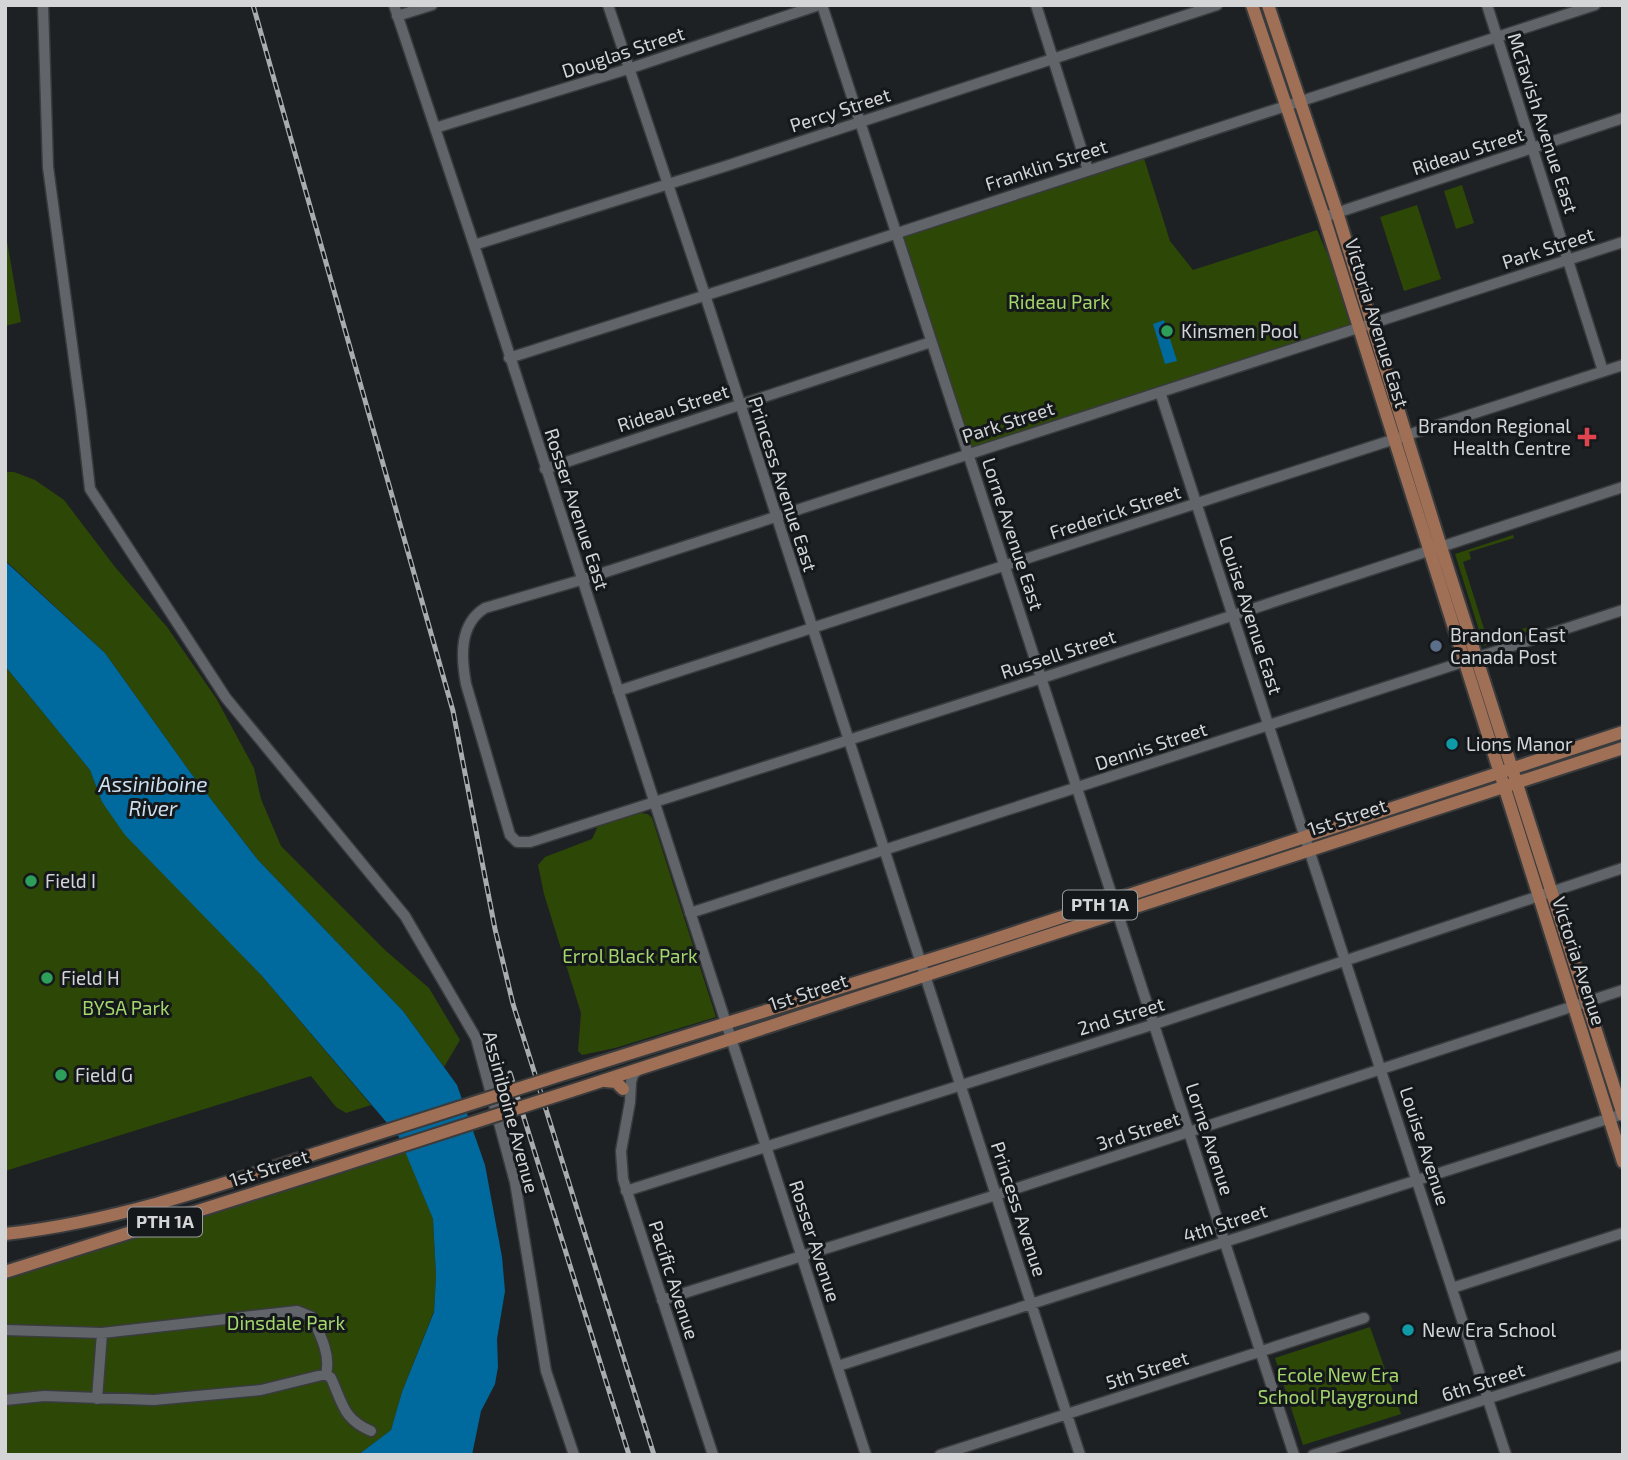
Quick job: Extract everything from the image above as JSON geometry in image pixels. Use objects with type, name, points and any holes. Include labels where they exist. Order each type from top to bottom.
[{"type":"main road","name":"Victoria Avenue East","points":[[1252,5],[1359,327],[1399,437],[1435,550],[1464,662],[1499,773]]},
{"type":"main road","name":"Victoria Avenue East","points":[[1268,5],[1372,322],[1399,437]]},
{"type":"main road","name":"Victoria Avenue East","points":[[1435,550],[1478,658],[1513,768]]},
{"type":"main road","name":"1st Street","points":[[5,1234],[105,1218],[197,1193],[1115,900],[1623,732]]},
{"type":"main road","name":"1st Street","points":[[5,1272],[571,1091],[924,974],[1119,914],[1623,748]]},
{"type":"main road","name":"Victoria Avenue","points":[[1513,768],[1623,1114]]},
{"type":"main road","name":"Victoria Avenue","points":[[1499,773],[1623,1161]]},
{"type":"main road","points":[[620,1074],[623,1063],[685,1037]]},
{"type":"main road","points":[[597,1082],[611,1081],[624,1090]]},
{"type":"street","name":"Assiniboine Avenue","points":[[43,5],[48,167],[90,489],[226,698],[405,916],[476,1038],[515,1182],[546,1371],[573,1455]]},
{"type":"street","name":"Rosser Avenue East","points":[[394,5],[731,1038]]},
{"type":"street","points":[[397,16],[432,5]]},
{"type":"street","name":"Princess Avenue East","points":[[608,5],[705,295],[924,974]]},
{"type":"street","name":"Douglas Street","points":[[435,128],[628,69],[820,5]]},
{"type":"street","name":"Lorne Avenue East","points":[[820,5],[1119,914]]},
{"type":"street","points":[[1035,5],[1088,170]]},
{"type":"street","name":"Percy Street","points":[[474,245],[1217,5]]},
{"type":"street","name":"McTavish Avenue East","points":[[1487,5],[1603,371]]},
{"type":"street","name":"Franklin Street","points":[[509,358],[1595,5]]},
{"type":"street","name":"Rideau Street","points":[[1324,217],[1623,118]]},
{"type":"street","name":"Park Street","points":[[508,830],[466,684],[463,663],[468,624],[477,613],[497,604],[581,580],[1623,242]]},
{"type":"street","name":"Rideau Street","points":[[545,469],[931,342]]},
{"type":"street","name":"Frederick Street","points":[[618,691],[1623,365]]},
{"type":"street","name":"Louise Avenue East","points":[[1160,392],[1310,849]]},
{"type":"street","name":"Russell Street","points":[[508,830],[514,840],[521,843],[530,842],[1042,678],[1623,487]]},
{"type":"street","name":"Dennis Street","points":[[690,913],[1623,610]]},
{"type":"street","name":"Louise Avenue","points":[[1310,849],[1506,1455]]},
{"type":"street","name":"2nd Street","points":[[626,1191],[1155,1024],[1623,868]]},
{"type":"street","name":"Lorne Avenue","points":[[1119,914],[1294,1455]]},
{"type":"street","name":"Princess Avenue","points":[[924,974],[1080,1455]]},
{"type":"street","name":"3rd Street","points":[[662,1300],[996,1195],[1623,990]]},
{"type":"street","name":"Rosser Avenue","points":[[731,1038],[866,1455]]},
{"type":"street","name":"Pacific Avenue","points":[[645,1066],[638,1069],[632,1078],[621,1151],[622,1171],[626,1191],[713,1455]]},
{"type":"street","name":"Pacific Avenue","points":[[620,1074],[628,1114]]},
{"type":"street","name":"4th Street","points":[[838,1366],[1623,1114]]},
{"type":"street","points":[[1452,1288],[1623,1233]]},
{"type":"street","points":[[5,1330],[102,1333],[297,1311],[312,1317],[317,1327],[328,1365],[326,1374]]},
{"type":"street","name":"5th Street","points":[[940,1455],[1364,1318]]},
{"type":"street","points":[[97,1399],[102,1333]]},
{"type":"street","name":"6th Street","points":[[1313,1455],[1623,1355]]},
{"type":"street","points":[[5,1400],[44,1396],[154,1400],[261,1390],[326,1374]]},
{"type":"street","points":[[326,1374],[331,1378],[349,1418],[356,1425],[372,1431]]},
{"type":"green space","name":"Rideau Park","points":[[1142,152],[1170,241],[1193,270],[1317,230],[1359,327],[968,454],[896,233]]},
{"type":"green space","points":[[1462,185],[1474,223],[1456,229],[1444,191]]},
{"type":"green space","points":[[1417,205],[1441,279],[1404,291],[1380,217]]},
{"type":"green space","points":[[5,230],[21,322],[5,326]]},
{"type":"green space","points":[[5,472],[14,472],[35,480],[64,500],[115,567],[167,627],[216,698],[254,768],[261,799],[281,846],[386,951],[429,988],[460,1040],[444,1067],[403,1011],[258,860],[190,772],[105,653],[5,560]]},
{"type":"green space","points":[[1513,535],[1514,538],[1469,552],[1471,559],[1463,562],[1485,632],[1493,629],[1496,637],[1528,627],[1529,631],[1484,646],[1455,554]]},
{"type":"green space","name":"BYSA Park","points":[[5,666],[90,770],[102,802],[262,976],[371,1105],[346,1113],[336,1107],[311,1076],[5,1171]]},
{"type":"green space","name":"Errol Black Park","points":[[640,813],[648,814],[652,818],[716,1017],[615,1048],[582,1055],[578,1051],[581,1013],[544,894],[538,865],[545,857],[592,839],[598,826]]},
{"type":"green space","name":"Dinsdale Park","points":[[404,1148],[433,1219],[436,1276],[434,1311],[402,1392],[391,1430],[358,1455],[5,1455],[5,1275]]},
{"type":"green space","name":"Ecole New Era School Playground","points":[[1370,1327],[1401,1414],[1303,1445],[1275,1358]]},
{"type":"water","points":[[1164,320],[1177,361],[1165,364],[1153,324]]},
{"type":"water","name":"Assiniboine River","points":[[5,561],[105,653],[190,772],[258,860],[403,1011],[457,1085],[485,1165],[502,1257],[505,1291],[497,1339],[498,1367],[495,1384],[481,1411],[472,1455],[358,1455],[391,1430],[402,1392],[434,1312],[436,1276],[433,1219],[399,1137],[262,976],[125,835],[102,802],[90,770],[5,666]]},
{"type":"railway","points":[[253,5],[453,711],[495,929],[513,1004],[654,1455]]},
{"type":"railway","points":[[510,1073],[629,1455]]},
{"type":"place","name":"Kinsmen Pool","points":[[1167,331]]},
{"type":"place","name":"Brandon Regional Health Centre","points":[[1587,437]]},
{"type":"place","name":"Brandon East Canada Post","points":[[1436,646]]},
{"type":"place","name":"Lions Manor","points":[[1452,744]]},
{"type":"place","name":"Field I","points":[[31,881]]},
{"type":"place","name":"Field H","points":[[47,978]]},
{"type":"place","name":"Field G","points":[[61,1075]]},
{"type":"place","name":"New Era School","points":[[1408,1330]]}]
